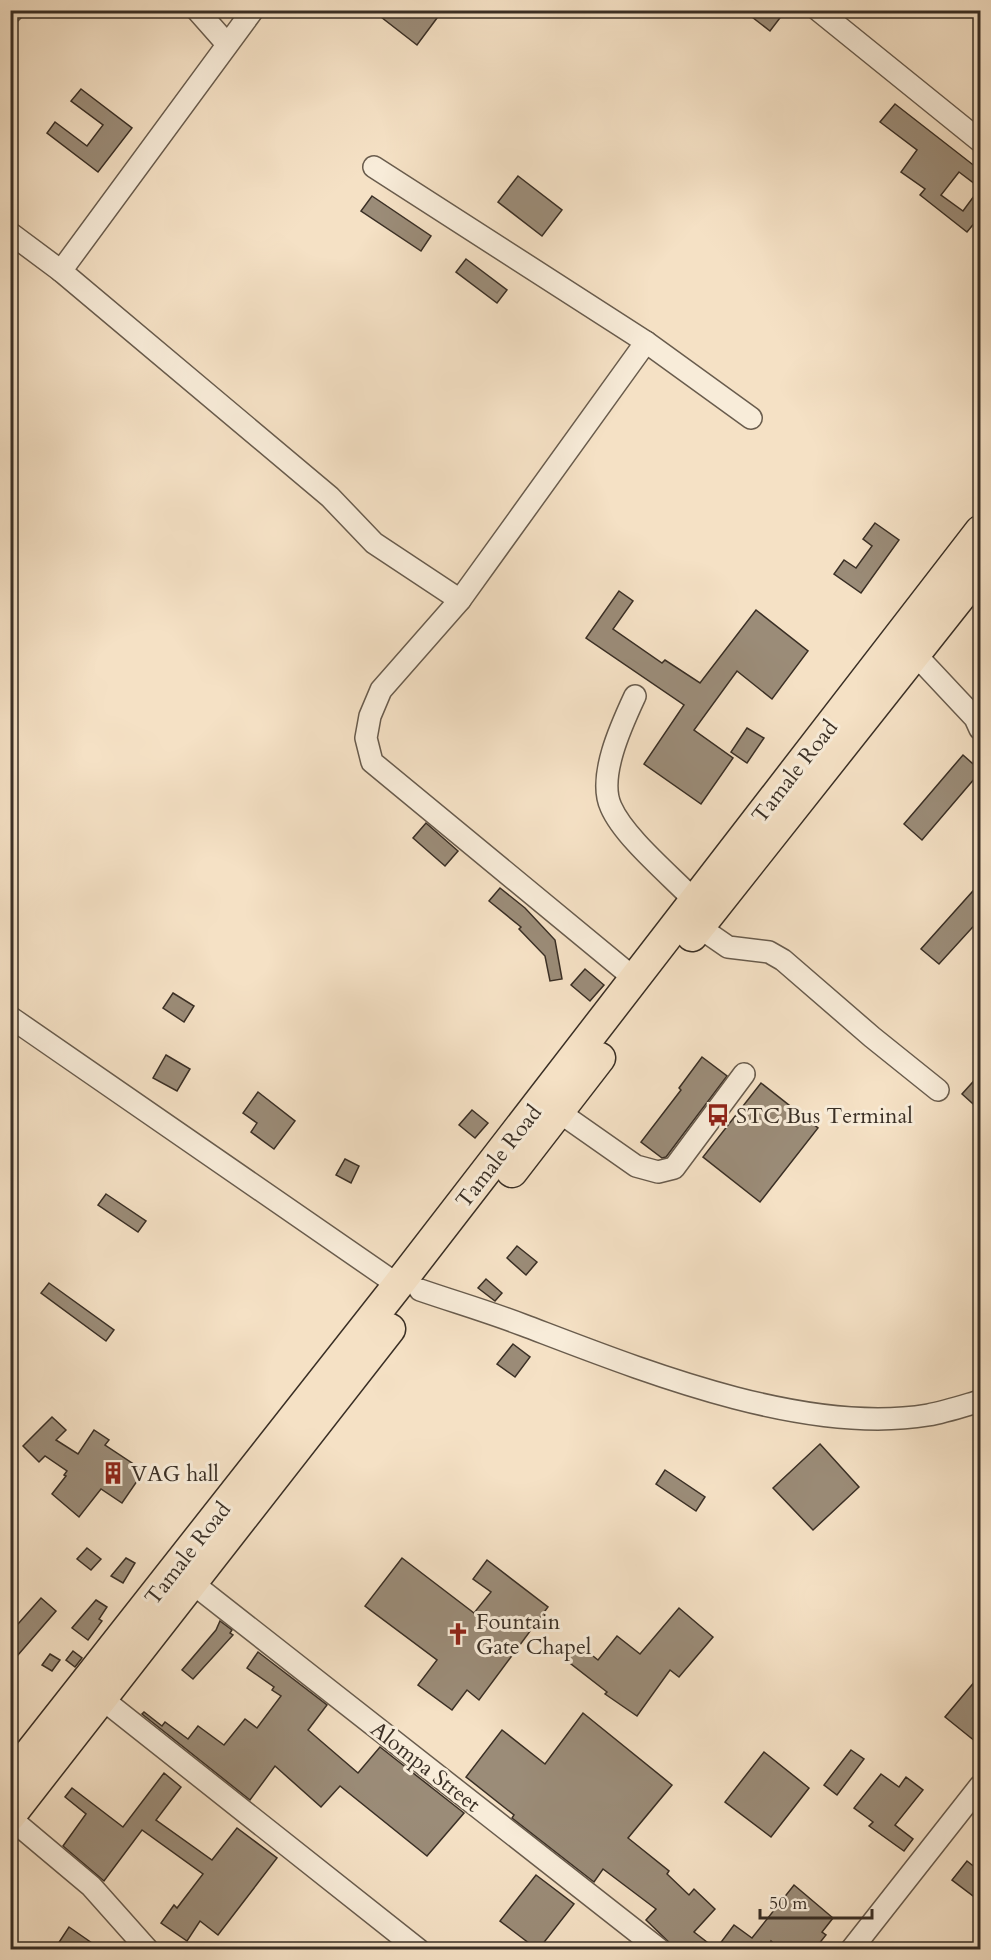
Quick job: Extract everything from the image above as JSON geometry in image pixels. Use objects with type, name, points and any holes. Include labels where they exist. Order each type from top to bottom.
[{"type":"highway","name":"Tamale Road","points":[[10,1778],[302,1422],[562,1096],[981,531]]},
{"type":"highway","name":"Tamale Road","points":[[562,1096],[635,979],[696,914],[981,572]]},
{"type":"highway","name":"Tamale Road","points":[[10,1817],[191,1582],[302,1422]]},
{"type":"street","points":[[197,10],[227,44]]},
{"type":"street","points":[[61,271],[253,10]]},
{"type":"street","points":[[822,12],[981,141]]},
{"type":"street","points":[[374,167],[646,342],[750,418]]},
{"type":"street","points":[[10,233],[61,271],[330,497],[374,543],[460,600]]},
{"type":"street","points":[[635,979],[372,762],[366,738],[370,716],[381,690],[460,600],[646,342]]},
{"type":"street","points":[[914,653],[975,718],[981,729]]},
{"type":"street","points":[[635,696],[620,727],[607,776],[610,805],[622,825],[696,914],[728,947],[769,952],[783,960],[872,1037],[939,1090]]},
{"type":"street","points":[[10,1017],[409,1288],[713,1392],[810,1414],[872,1417],[927,1415],[981,1401]]},
{"type":"street","points":[[562,1096],[636,1166],[658,1172],[674,1168],[744,1074]]},
{"type":"street","name":"Alompa Street","points":[[191,1582],[660,1950]]},
{"type":"street","points":[[101,1698],[419,1950]]},
{"type":"street","points":[[851,1950],[981,1786]]},
{"type":"street","points":[[10,1817],[91,1886],[148,1950]]},
{"type":"building","points":[[372,10],[428,10],[437,18],[417,45]]},
{"type":"building","points":[[743,10],[786,10],[770,31]]},
{"type":"building","points":[[81,89],[132,128],[98,172],[47,133],[55,122],[87,146],[103,125],[71,101]]},
{"type":"building","points":[[895,104],[981,171],[981,215],[967,232],[920,195],[925,189],[901,172],[917,150],[880,122]],"holes":[[[959,172],[980,188],[963,211],[941,195]]]},
{"type":"building","points":[[518,176],[562,210],[542,236],[498,202]]},
{"type":"building","points":[[372,196],[431,236],[421,251],[361,211]]},
{"type":"building","points":[[466,259],[507,290],[497,303],[456,272]]},
{"type":"building","points":[[875,523],[899,540],[861,593],[834,574],[844,560],[856,568],[872,546],[863,539]]},
{"type":"building","points":[[619,591],[633,601],[613,629],[662,663],[665,660],[700,683],[756,610],[808,651],[772,699],[737,671],[694,730],[733,758],[701,804],[644,764],[684,705],[586,638]]},
{"type":"building","points":[[747,728],[764,738],[747,763],[731,752]]},
{"type":"building","points":[[963,755],[981,771],[922,840],[904,824]]},
{"type":"building","points":[[426,823],[458,851],[445,866],[413,838]]},
{"type":"building","points":[[981,882],[981,918],[939,964],[921,949]]},
{"type":"building","points":[[500,888],[525,908],[555,940],[562,979],[550,981],[545,956],[519,929],[521,927],[489,901]]},
{"type":"building","points":[[585,969],[604,985],[590,1001],[571,985]]},
{"type":"building","points":[[173,993],[194,1006],[184,1022],[163,1008]]},
{"type":"building","points":[[166,1055],[190,1069],[177,1091],[153,1078]]},
{"type":"building","points":[[702,1057],[727,1076],[666,1157],[662,1158],[641,1142],[681,1090],[679,1088]]},
{"type":"building","points":[[981,1073],[981,1111],[962,1094]]},
{"type":"building","points":[[761,1083],[818,1128],[760,1202],[703,1157]]},
{"type":"building","points":[[258,1092],[295,1121],[274,1149],[251,1132],[257,1123],[243,1113]]},
{"type":"building","points":[[472,1110],[488,1123],[475,1138],[459,1125]]},
{"type":"building","points":[[345,1159],[359,1166],[351,1183],[336,1175]]},
{"type":"building","points":[[106,1194],[146,1221],[138,1232],[98,1205]]},
{"type":"building","points":[[517,1246],[537,1262],[526,1275],[507,1258]]},
{"type":"building","points":[[486,1279],[502,1293],[495,1301],[478,1288]]},
{"type":"building","points":[[49,1283],[114,1330],[106,1341],[41,1293]]},
{"type":"building","points":[[513,1344],[530,1357],[515,1377],[497,1364]]},
{"type":"building","points":[[52,1417],[66,1430],[56,1440],[78,1454],[94,1430],[109,1440],[105,1445],[144,1471],[122,1503],[101,1489],[79,1517],[52,1494],[66,1476],[64,1475],[67,1471],[45,1456],[39,1462],[23,1446]]},
{"type":"building","points":[[820,1444],[859,1487],[813,1530],[773,1488]]},
{"type":"building","points":[[665,1470],[705,1497],[696,1511],[656,1484]]},
{"type":"building","points":[[87,1548],[101,1559],[91,1570],[77,1559]]},
{"type":"building","points":[[126,1558],[135,1563],[123,1583],[111,1576]]},
{"type":"building","name":"Fountain Gate Chapel","points":[[402,1558],[474,1613],[491,1592],[473,1579],[487,1560],[548,1607],[479,1700],[467,1690],[452,1710],[418,1685],[437,1660],[365,1606]]},
{"type":"building","points":[[41,1598],[56,1611],[18,1655],[10,1648],[10,1633]]},
{"type":"building","points":[[96,1600],[107,1607],[99,1619],[102,1621],[88,1640],[72,1628]]},
{"type":"building","points":[[679,1608],[713,1637],[679,1677],[670,1670],[637,1716],[605,1694],[607,1692],[566,1660],[578,1644],[598,1660],[617,1636],[640,1654]]},
{"type":"building","points":[[220,1621],[232,1630],[230,1633],[233,1635],[193,1679],[182,1670],[216,1630]]},
{"type":"building","points":[[73,1651],[82,1658],[75,1667],[66,1660]]},
{"type":"building","points":[[258,1652],[327,1705],[308,1730],[358,1773],[380,1747],[464,1813],[427,1856],[340,1786],[321,1807],[275,1766],[250,1800],[142,1714],[144,1712],[162,1726],[165,1722],[188,1739],[198,1726],[224,1745],[245,1719],[257,1728],[281,1696],[272,1690],[274,1687],[247,1668]]},
{"type":"building","points":[[50,1654],[60,1660],[52,1671],[42,1665]]},
{"type":"building","points":[[981,1674],[981,1746],[945,1717]]},
{"type":"building","points":[[583,1713],[672,1785],[628,1838],[669,1871],[667,1874],[689,1895],[694,1889],[715,1909],[694,1932],[716,1949],[734,1925],[752,1938],[794,1885],[833,1918],[822,1932],[826,1935],[814,1950],[781,1950],[771,1941],[767,1950],[677,1950],[646,1920],[656,1909],[603,1869],[594,1882],[512,1818],[514,1815],[466,1777],[502,1730],[545,1764]]},
{"type":"building","points":[[851,1750],[864,1759],[837,1795],[824,1785]]},
{"type":"building","points":[[764,1752],[809,1788],[771,1837],[725,1802]]},
{"type":"building","points":[[164,1773],[181,1787],[156,1820],[212,1860],[237,1828],[277,1858],[218,1935],[200,1921],[187,1941],[161,1923],[174,1905],[177,1908],[203,1874],[142,1830],[104,1881],[63,1846],[86,1814],[65,1797],[72,1788],[123,1827]]},
{"type":"building","points":[[881,1774],[899,1787],[906,1777],[923,1790],[895,1825],[913,1839],[904,1851],[869,1826],[873,1822],[854,1808]]},
{"type":"building","points":[[967,1861],[981,1872],[981,1902],[952,1880]]},
{"type":"building","points":[[536,1875],[574,1904],[538,1950],[500,1921]]},
{"type":"building","points":[[69,1927],[102,1950],[54,1950]]},
{"type":"place","name":"STC Bus Terminal","points":[[718,1115]]},
{"type":"place","name":"VAG hall","points":[[113,1473]]},
{"type":"place","name":"Fountain Gate Chapel","points":[[458,1634]]}]
